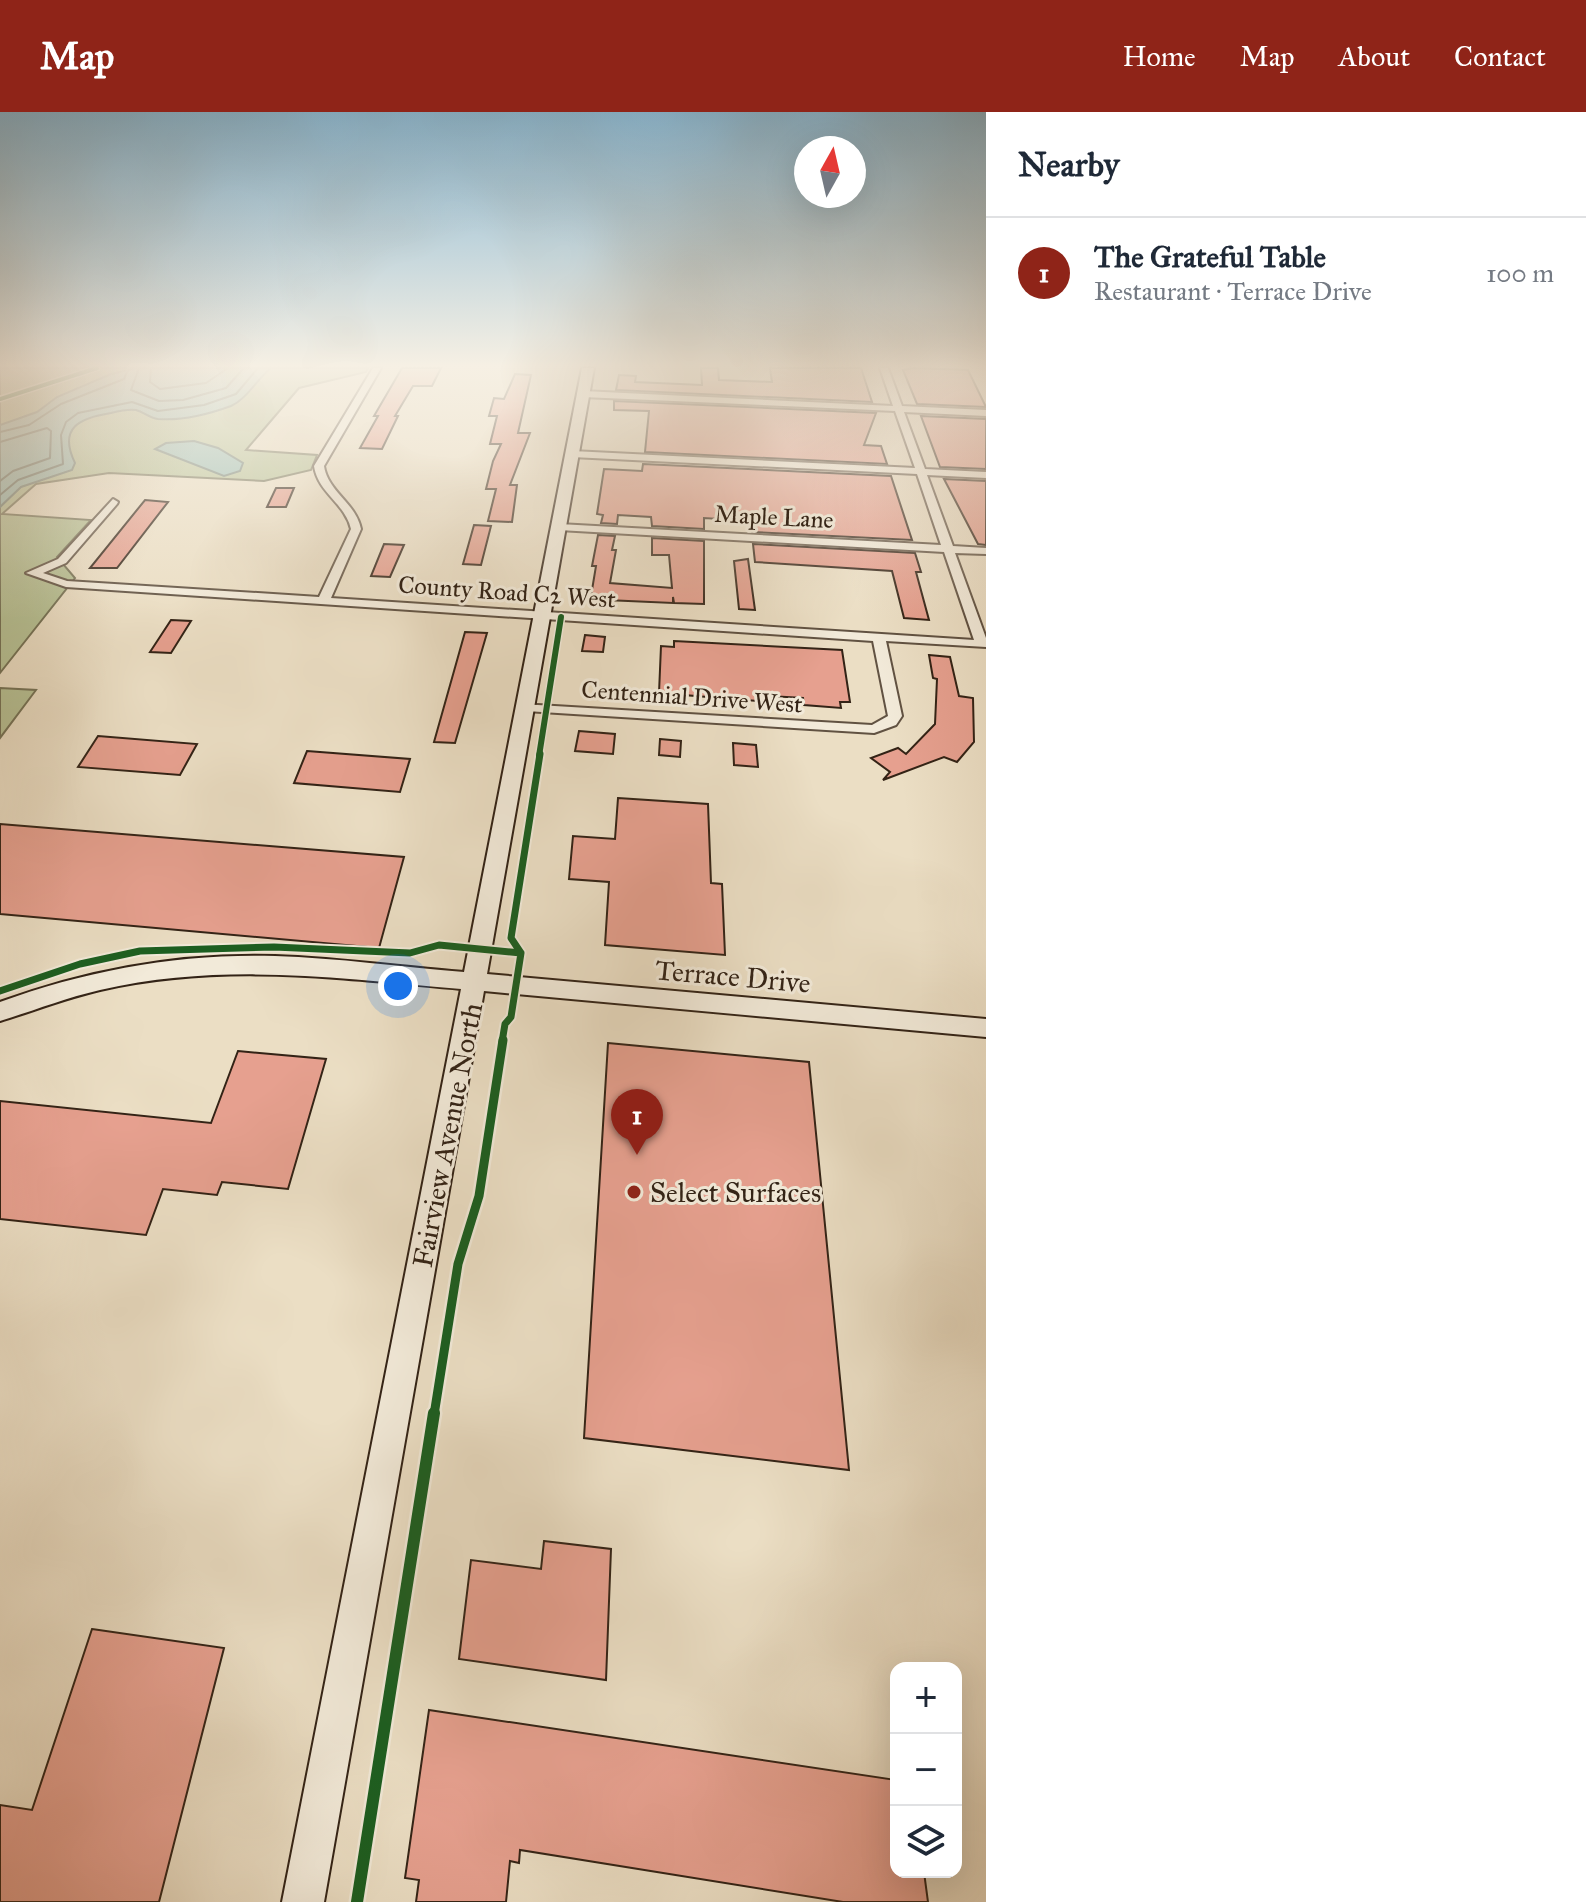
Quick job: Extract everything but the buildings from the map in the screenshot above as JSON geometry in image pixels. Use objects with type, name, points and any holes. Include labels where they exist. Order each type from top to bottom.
[{"type":"street","points":[[323,602],[356,529],[351,512],[322,480],[319,466],[328,452]]},
{"type":"street","points":[[915,452],[948,549]]},
{"type":"street","points":[[572,454],[986,475]]},
{"type":"street","name":"Fairview Avenue North","points":[[303,1902],[572,454]]},
{"type":"street","name":"County Road C2 West","points":[[113,502],[62,561],[32,573],[66,584],[982,644],[948,549]]},
{"type":"street","name":"Maple Lane","points":[[559,527],[986,551]]},
{"type":"street","name":"Centennial Drive West","points":[[526,707],[856,730],[884,726],[895,716],[879,638]]},
{"type":"street","name":"Terrace Drive","points":[[0,1012],[80,987],[157,970],[218,964],[276,964],[986,1028]]},
{"type":"green space","points":[[0,452],[268,452],[317,455],[311,470],[264,481],[109,473],[36,484],[2,514],[91,520],[57,557],[75,578],[0,673]]},
{"type":"green space","points":[[0,688],[36,690],[0,738]]},
{"type":"water","points":[[0,452],[70,452],[75,463],[72,470],[21,487],[0,507]]},
{"type":"water","points":[[161,452],[224,452],[243,463],[240,471],[224,476]]},
{"type":"cycle path","points":[[357,1902],[458,1264],[479,1196],[505,1024],[511,1017],[521,953],[511,938],[561,617]]},
{"type":"cycle path","points":[[0,991],[80,964],[140,951],[274,947],[410,953],[439,945],[521,953]]},
{"type":"place","name":"The Grateful Table","points":[[637,1155]]},
{"type":"place","name":"Select Surfaces","points":[[634,1192]]}]
